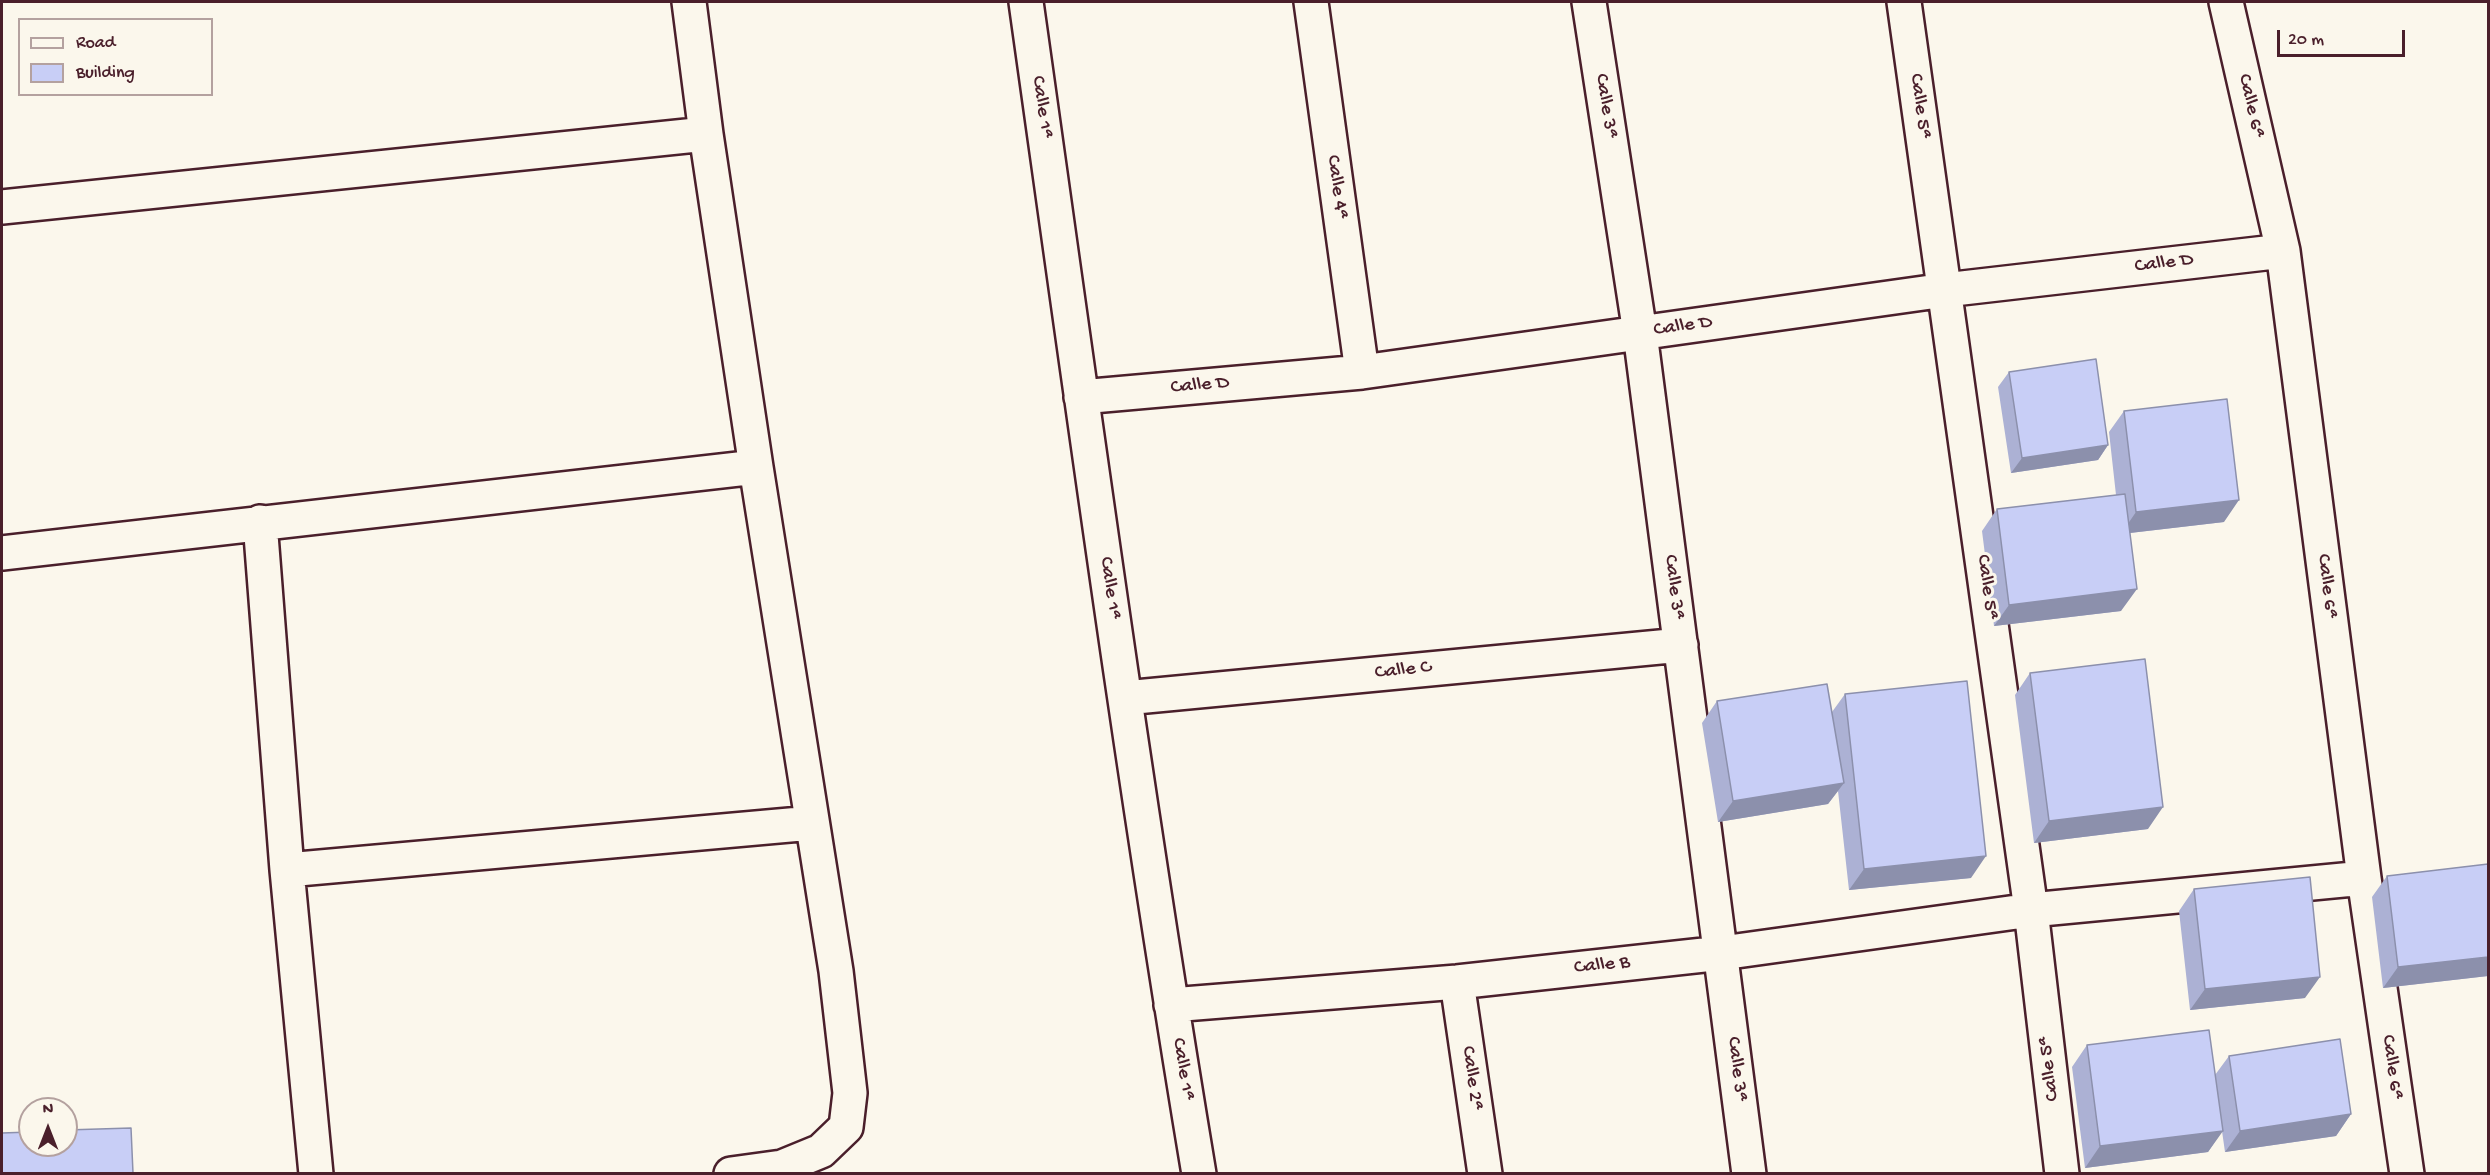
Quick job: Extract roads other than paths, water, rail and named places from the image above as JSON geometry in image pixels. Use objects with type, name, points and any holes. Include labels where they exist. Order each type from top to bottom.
[{"type":"street","points":[[689,2],[706,134],[756,467],[836,971],[848,1082],[846,1127],[821,1151],[782,1167],[731,1173]]},
{"type":"street","name":"Calle 1ª","points":[[1026,2],[1125,698],[1171,1005],[1199,1173]]},
{"type":"street","name":"Calle 4ª","points":[[1311,2],[1362,372]]},
{"type":"street","name":"Calle 3ª","points":[[1589,2],[1641,333],[1749,1173]]},
{"type":"street","name":"Calle 5ª","points":[[1905,2],[2031,910],[2062,1173]]},
{"type":"street","name":"Calle 6ª","points":[[2226,2],[2283,251],[2364,878],[2407,1173]]},
{"type":"street","points":[[2,207],[706,134]]},
{"type":"street","name":"Calle D","points":[[1081,397],[1362,372],[1945,290],[2283,251]]},
{"type":"street","points":[[2,553],[756,467]]},
{"type":"street","points":[[260,522],[287,870],[316,1173]]},
{"type":"street","name":"Calle C","points":[[1125,698],[1681,645]]},
{"type":"street","points":[[287,870],[812,823]]},
{"type":"street","name":"Calle B","points":[[1171,1005],[1457,982],[1722,953],[2031,910],[2364,878]]},
{"type":"street","name":"Calle 2ª","points":[[1457,982],[1485,1173]]}]
